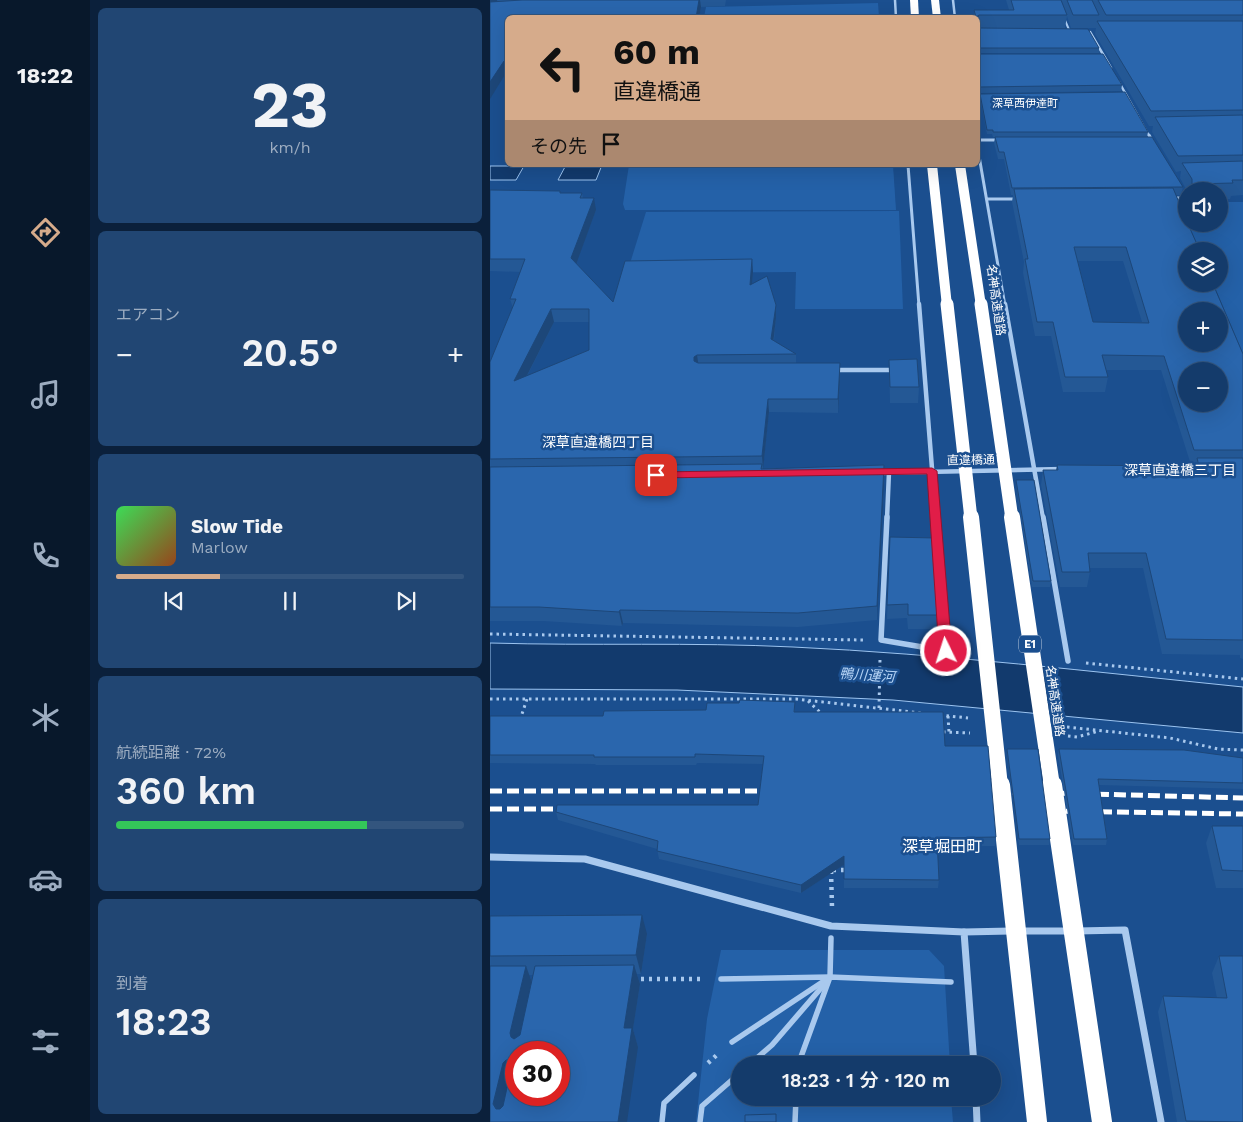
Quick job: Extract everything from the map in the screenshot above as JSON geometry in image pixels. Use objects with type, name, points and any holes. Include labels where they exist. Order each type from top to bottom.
[{"type":"highway","points":[[914,0],[916,15]]},
{"type":"highway","points":[[935,0],[937,15]]},
{"type":"highway","points":[[932,167],[1037,1122]]},
{"type":"highway","name":"名神高速道路","points":[[960,167],[1102,1122]]},
{"type":"street","points":[[895,0],[896,15]]},
{"type":"street","points":[[952,0],[954,15]]},
{"type":"street","points":[[1060,32],[1076,32]]},
{"type":"street","points":[[1083,32],[1096,32]]},
{"type":"street","points":[[1090,32],[1113,70]]},
{"type":"street","points":[[1095,56],[1105,56]]},
{"type":"street","points":[[1117,77],[1157,147]]},
{"type":"street","points":[[1117,95],[1127,94]]},
{"type":"street","points":[[980,140],[1007,140]]},
{"type":"street","points":[[1143,140],[1153,140]]},
{"type":"street","points":[[980,161],[1068,661]]},
{"type":"street","points":[[889,472],[880,640],[946,651],[908,167]]},
{"type":"street","points":[[1166,198],[1178,198]]},
{"type":"street","points":[[987,199],[1027,199]]},
{"type":"street","points":[[826,370],[894,370]]},
{"type":"street","points":[[914,370],[924,370]]},
{"type":"street","name":"直違橋通","points":[[870,473],[1074,469]]},
{"type":"street","points":[[490,857],[586,859],[831,926],[964,932],[1125,930],[1160,1122]]},
{"type":"street","points":[[964,932],[973,1056]]},
{"type":"street","points":[[801,1056],[830,977],[831,938]]},
{"type":"street","points":[[732,1042],[830,977]]},
{"type":"street","points":[[759,1056],[772,1045],[830,977]]},
{"type":"street","points":[[721,979],[830,977],[951,982]]},
{"type":"street","points":[[662,1122],[664,1103],[694,1075]]},
{"type":"street","points":[[700,1122],[702,1106],[731,1081]]},
{"type":"street","points":[[795,1122],[796,1106]]},
{"type":"street","points":[[976,1106],[977,1122]]},
{"type":"lane","points":[[1063,14],[1070,32]]},
{"type":"path","points":[[490,634],[880,640]]},
{"type":"path","points":[[879,708],[880,654]]},
{"type":"path","points":[[1068,661],[1243,679]]},
{"type":"path","points":[[490,699],[808,701],[948,716]]},
{"type":"path","points":[[518,727],[527,699]]},
{"type":"path","points":[[808,701],[825,716]]},
{"type":"path","points":[[938,715],[948,716]]},
{"type":"path","points":[[948,716],[949,732]]},
{"type":"path","points":[[913,718],[923,718]]},
{"type":"path","points":[[1078,728],[1170,738],[1218,748],[1243,750]]},
{"type":"path","points":[[831,868],[832,908]]},
{"type":"path","points":[[822,870],[831,868],[844,870]]},
{"type":"path","points":[[641,979],[721,979]]},
{"type":"path","points":[[694,1075],[732,1042]]},
{"type":"shaded area","points":[[878,3],[879,15],[704,15],[706,7]]},
{"type":"shaded area","points":[[629,167],[893,167],[896,210],[625,210],[623,204]]},
{"type":"shaded area","points":[[1178,202],[1178,232],[1228,232],[1228,202],[1243,202],[1243,359],[1228,324],[1228,302],[1219,302],[1214,292],[1228,292],[1228,242],[1181,242],[1109,203]]},
{"type":"shaded area","points":[[899,211],[903,309],[795,309],[796,272],[627,273],[646,212]]},
{"type":"shaded area","points":[[721,950],[929,950],[944,966],[949,1056],[731,1056],[731,1106],[952,1106],[953,1122],[696,1122],[707,1019]]},
{"type":"water","points":[[490,166],[523,167],[516,180],[490,180]]},
{"type":"water","points":[[565,167],[601,167],[596,180],[558,180]]},
{"type":"water","name":"鴨川運河","points":[[490,643],[717,645],[850,650],[1019,664],[1243,687],[1243,733],[893,700],[677,690],[490,689]]},
{"type":"building","points":[[522,0],[699,0],[696,15],[505,15],[505,62],[490,82],[490,2]]},
{"type":"building","points":[[1011,0],[1061,0],[1067,15],[975,15],[974,10],[1014,10]]},
{"type":"building","points":[[1067,0],[1092,0],[1099,15],[1073,15]]},
{"type":"building","points":[[1098,0],[1243,0],[1243,15],[1106,15]]},
{"type":"building","points":[[1097,21],[1243,21],[1243,110],[1151,111]]},
{"type":"building","points":[[980,28],[1088,29],[1099,48],[980,48]]},
{"type":"building","points":[[980,54],[1103,54],[1122,85],[980,87]]},
{"type":"building","points":[[1125,92],[1148,132],[993,132],[993,130],[987,130],[980,94]]},
{"type":"building","points":[[1243,115],[1243,155],[1178,156],[1155,117]]},
{"type":"building","points":[[995,137],[1152,137],[1180,182],[1178,182],[1178,187],[1012,188],[1004,152],[999,152]]},
{"type":"building","points":[[1243,161],[1243,180],[1232,180],[1233,183],[1192,182],[1182,163]]},
{"type":"building","points":[[1173,188],[1178,200],[1178,232],[1192,232],[1196,242],[1178,242],[1178,292],[1216,292],[1221,302],[1178,302],[1178,352],[1228,352],[1228,319],[1243,354],[1243,450],[1194,450],[1182,412],[1228,412],[1228,362],[1178,362],[1178,400],[1164,356],[1102,355],[1108,377],[1065,377],[1053,322],[1037,322],[1025,259],[1028,259],[1014,189]],"holes":[[[1074,247],[1126,247],[1149,323],[1093,322]]]},
{"type":"building","points":[[490,190],[560,191],[560,193],[582,193],[580,198],[594,198],[571,258],[613,302],[625,261],[752,259],[750,285],[767,276],[776,305],[771,339],[796,354],[697,355],[694,357],[694,361],[698,363],[840,363],[838,399],[768,399],[762,456],[490,459],[490,362],[516,299],[510,299],[525,259],[490,259]],"holes":[[[551,309],[589,309],[589,350],[514,381]]]},
{"type":"building","points":[[917,359],[919,387],[890,387],[889,360]]},
{"type":"building","points":[[1197,458],[1243,458],[1243,640],[1166,639],[1146,553],[1088,553],[1090,572],[1062,572],[1043,470],[1058,470],[1057,465],[1199,466]]},
{"type":"building","points":[[762,464],[761,469],[884,465],[877,606],[798,613],[620,610],[619,612],[539,607],[490,607],[490,467]]},
{"type":"building","points":[[1016,480],[1034,480],[1051,581],[1033,581]]},
{"type":"building","points":[[890,537],[935,538],[938,615],[908,615],[908,604],[887,605]]},
{"type":"building","points":[[740,700],[795,702],[794,712],[943,712],[945,746],[988,746],[996,837],[937,838],[939,880],[844,879],[844,856],[801,885],[657,851],[658,841],[556,812],[557,805],[758,805],[764,756],[695,754],[695,757],[490,755],[490,716],[603,716],[604,711],[706,710],[707,703],[739,703]]},
{"type":"building","points":[[1007,749],[1038,749],[1050,839],[1019,839]]},
{"type":"building","points":[[1059,749],[1184,750],[1243,758],[1243,783],[1098,779],[1107,839],[1074,839]]},
{"type":"building","points":[[1212,826],[1243,826],[1243,871],[1222,870]]},
{"type":"building","points":[[642,915],[636,955],[490,956],[490,916]]},
{"type":"building","points":[[1219,956],[1243,956],[1243,1122],[1186,1121],[1163,996],[1227,998]]},
{"type":"building","points":[[634,965],[624,1028],[632,1028],[618,1122],[490,1122],[490,966],[526,966],[510,1033],[514,1039],[520,1035],[535,966]]},
{"type":"building","points":[[776,1114],[776,1122],[745,1122],[745,1115]]},
{"type":"railway","points":[[490,791],[773,791]]},
{"type":"railway","points":[[978,791],[1243,798]]},
{"type":"railway","points":[[490,809],[571,809]]},
{"type":"railway","points":[[981,810],[1243,814]]},
{"type":"district","name":"深草西伊達町","points":[[1025,103]]},
{"type":"district","name":"深草直違橋四丁目","points":[[598,442]]},
{"type":"district","name":"深草直違橋三丁目","points":[[1180,470]]},
{"type":"district","name":"深草堀田町","points":[[942,846]]},
{"type":"route","points":[[656,475],[932,471],[946,651]]}]
